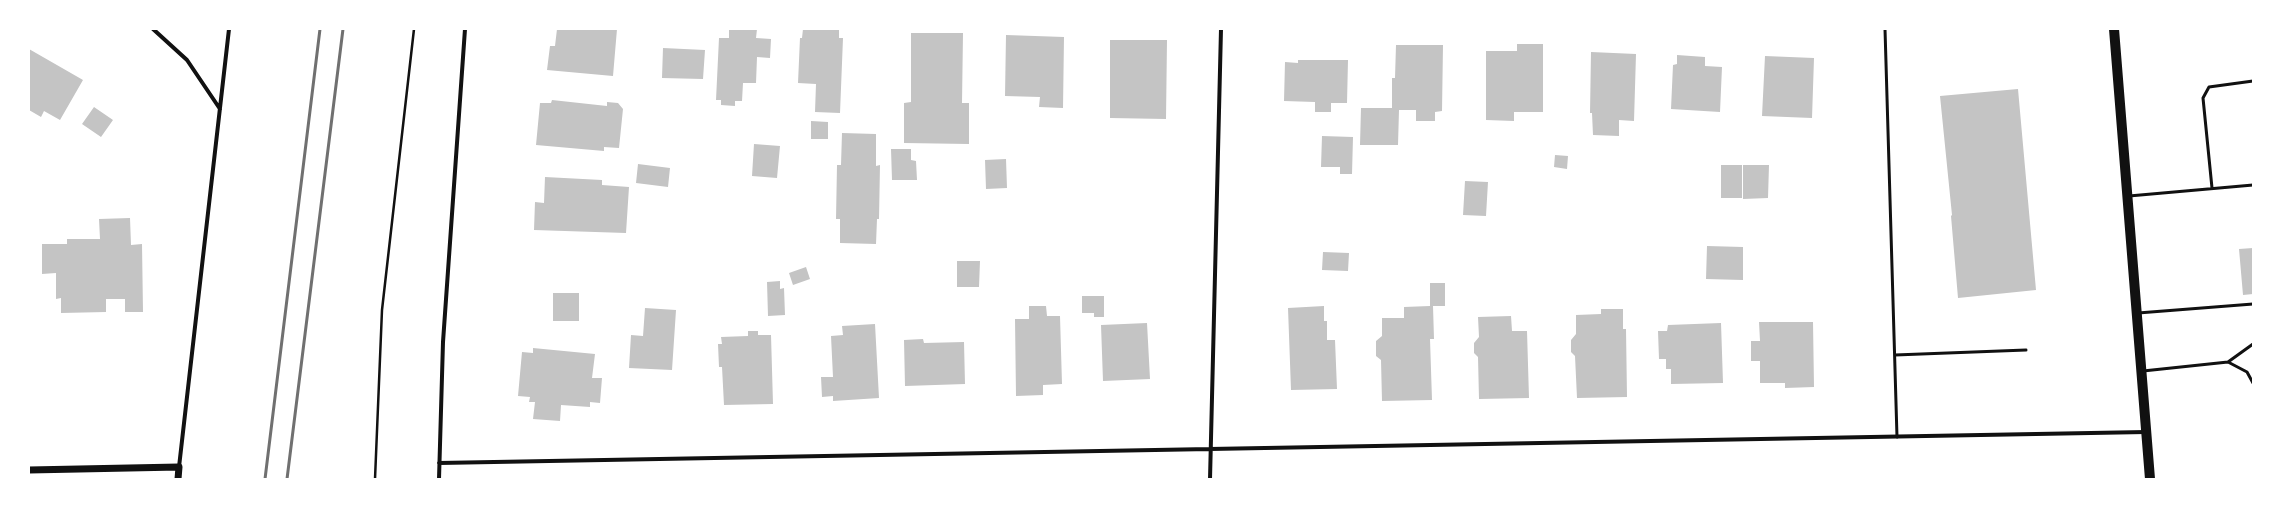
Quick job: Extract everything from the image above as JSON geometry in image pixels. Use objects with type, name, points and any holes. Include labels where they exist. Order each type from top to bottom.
[{"type":"main road","points":[[2114,29],[2150,479]]},
{"type":"street","points":[[153,29],[187,60],[220,109]]},
{"type":"street","points":[[178,479],[229,29]]},
{"type":"street","points":[[439,479],[442,342],[465,29]]},
{"type":"street","points":[[1210,479],[1221,29]]},
{"type":"street","points":[[439,463],[2146,432]]},
{"type":"street","points":[[29,470],[179,467]]},
{"type":"lane","points":[[1885,29],[1897,437]]},
{"type":"lane","points":[[2212,188],[2202,98],[2209,87],[2253,81]]},
{"type":"lane","points":[[2128,196],[2253,185]]},
{"type":"lane","points":[[2137,313],[2253,304]]},
{"type":"lane","points":[[2142,372],[2228,362],[2253,344]]},
{"type":"lane","points":[[1895,355],[2026,350]]},
{"type":"lane","points":[[2228,362],[2247,372],[2253,382]]},
{"type":"path","points":[[375,479],[382,310],[414,29]]},
{"type":"building","points":[[557,29],[617,29],[613,76],[547,70],[550,46],[555,46]]},
{"type":"building","points":[[729,29],[757,29],[756,38],[771,39],[770,58],[757,57],[756,83],[743,83],[742,101],[735,101],[735,106],[721,105],[721,100],[716,100],[719,38],[729,38]]},
{"type":"building","points":[[803,29],[839,29],[839,38],[843,38],[840,113],[815,112],[816,84],[798,83],[800,38],[802,38]]},
{"type":"building","points":[[911,33],[963,33],[962,103],[969,103],[969,144],[904,143],[904,103],[911,102]]},
{"type":"building","points":[[1006,35],[1064,37],[1063,108],[1039,107],[1040,97],[1005,96]]},
{"type":"building","points":[[1110,40],[1167,40],[1166,119],[1110,118]]},
{"type":"building","points":[[1517,44],[1543,44],[1543,112],[1514,112],[1514,121],[1486,120],[1486,51],[1517,51]]},
{"type":"building","points":[[1396,45],[1443,45],[1442,111],[1435,112],[1435,121],[1416,121],[1416,110],[1399,110],[1398,145],[1360,145],[1361,108],[1392,108],[1392,78],[1395,78]]},
{"type":"building","points":[[663,48],[705,50],[703,79],[662,78]]},
{"type":"building","points":[[29,49],[83,80],[60,120],[44,111],[41,117],[29,110]]},
{"type":"building","points":[[1591,52],[1636,54],[1634,121],[1619,120],[1619,136],[1593,135],[1592,113],[1590,113]]},
{"type":"building","points":[[1677,55],[1705,57],[1705,66],[1722,67],[1720,112],[1671,109],[1673,65],[1677,64]]},
{"type":"building","points":[[1765,56],[1814,58],[1812,118],[1762,116]]},
{"type":"building","points":[[1298,60],[1348,60],[1347,103],[1331,103],[1331,112],[1315,112],[1315,102],[1284,101],[1285,62],[1298,63]]},
{"type":"building","points":[[2018,89],[2036,290],[1958,298],[1952,215],[1940,96]]},
{"type":"building","points":[[552,100],[607,106],[607,102],[618,103],[623,109],[619,148],[604,147],[604,151],[536,145],[540,103],[551,103]]},
{"type":"building","points":[[94,107],[113,120],[101,137],[82,124]]},
{"type":"building","points":[[811,121],[828,122],[828,139],[811,139]]},
{"type":"building","points":[[842,133],[876,134],[876,166],[880,165],[879,219],[877,219],[876,244],[840,243],[840,219],[836,219],[837,165],[841,165]]},
{"type":"building","points":[[1322,136],[1353,137],[1352,174],[1340,174],[1340,167],[1321,167]]},
{"type":"building","points":[[754,144],[780,146],[777,178],[752,176]]},
{"type":"building","points":[[891,149],[911,149],[911,160],[916,161],[917,180],[892,180]]},
{"type":"building","points":[[1555,155],[1568,156],[1567,169],[1554,167]]},
{"type":"building","points":[[1006,159],[1007,188],[986,189],[985,160]]},
{"type":"building","points":[[638,164],[670,168],[668,187],[636,183]]},
{"type":"building","points":[[1721,165],[1742,165],[1742,198],[1721,198]]},
{"type":"building","points":[[1743,165],[1769,165],[1768,198],[1743,199]]},
{"type":"building","points":[[545,177],[602,180],[602,185],[629,187],[626,233],[534,230],[535,202],[544,203]]},
{"type":"building","points":[[1465,181],[1488,182],[1486,216],[1463,215]]},
{"type":"building","points":[[130,218],[131,245],[142,244],[143,312],[125,312],[125,299],[106,299],[106,312],[61,313],[61,298],[56,299],[56,273],[42,274],[42,244],[67,244],[67,239],[100,239],[99,219]]},
{"type":"building","points":[[1707,246],[1743,247],[1743,280],[1706,279]]},
{"type":"building","points":[[2253,248],[2253,294],[2243,295],[2239,249]]},
{"type":"building","points":[[1323,252],[1349,253],[1348,271],[1322,270]]},
{"type":"building","points":[[957,261],[980,261],[979,287],[957,287]]},
{"type":"building","points":[[806,267],[810,279],[793,285],[789,273]]},
{"type":"building","points":[[780,281],[780,289],[784,288],[785,315],[768,316],[767,282]]},
{"type":"building","points":[[1430,283],[1445,283],[1445,306],[1433,306],[1434,339],[1430,339],[1432,400],[1382,401],[1381,360],[1376,356],[1376,341],[1382,336],[1382,318],[1404,318],[1404,307],[1430,306]]},
{"type":"building","points":[[553,293],[579,293],[579,321],[553,321]]},
{"type":"building","points":[[1082,296],[1104,296],[1104,317],[1094,317],[1094,313],[1082,313]]},
{"type":"building","points":[[1029,306],[1046,306],[1047,316],[1060,316],[1062,384],[1043,385],[1043,395],[1016,396],[1015,319],[1029,319]]},
{"type":"building","points":[[1324,306],[1324,321],[1327,321],[1327,340],[1335,340],[1337,389],[1291,390],[1288,308]]},
{"type":"building","points":[[645,308],[676,310],[672,370],[629,368],[631,335],[643,336]]},
{"type":"building","points":[[1601,309],[1623,309],[1623,329],[1626,329],[1627,397],[1577,398],[1575,356],[1571,352],[1571,340],[1576,334],[1576,315],[1601,314]]},
{"type":"building","points":[[1511,316],[1512,331],[1527,331],[1529,398],[1479,399],[1478,357],[1474,353],[1474,343],[1479,337],[1478,317]]},
{"type":"building","points":[[1759,322],[1813,322],[1814,387],[1785,388],[1785,383],[1760,383],[1760,361],[1751,361],[1751,341],[1760,341]]},
{"type":"building","points":[[1147,323],[1150,379],[1103,381],[1101,325]]},
{"type":"building","points":[[1721,323],[1723,383],[1671,384],[1671,369],[1666,369],[1666,359],[1659,359],[1658,331],[1667,331],[1668,325]]},
{"type":"building","points":[[875,324],[879,398],[833,401],[833,396],[822,397],[821,377],[833,377],[831,336],[843,335],[842,326]]},
{"type":"building","points":[[748,331],[758,331],[758,335],[771,335],[773,404],[724,405],[722,367],[719,367],[718,344],[722,344],[721,337],[748,336]]},
{"type":"building","points":[[923,339],[924,343],[964,342],[965,384],[905,386],[904,340]]},
{"type":"building","points":[[533,348],[595,354],[592,378],[602,378],[600,403],[590,402],[590,407],[561,405],[560,421],[533,419],[535,402],[529,402],[530,397],[518,396],[522,352],[533,353]]},
{"type":"railway","points":[[265,479],[320,29]]},
{"type":"railway","points":[[287,479],[343,29]]}]
